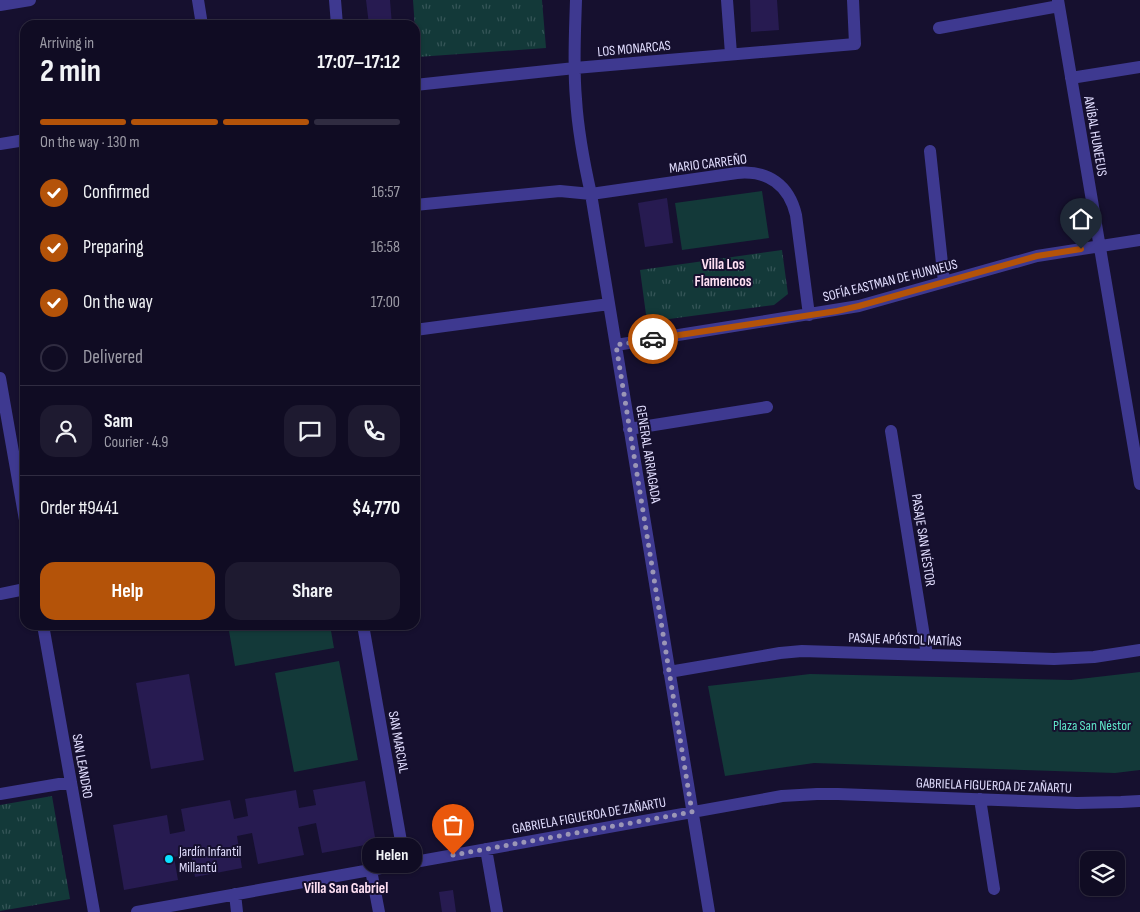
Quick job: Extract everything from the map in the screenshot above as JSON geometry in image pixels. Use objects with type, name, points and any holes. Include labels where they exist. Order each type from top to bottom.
[{"type":"street","points":[[0,5],[30,0]]},
{"type":"street","points":[[198,0],[201,20]]},
{"type":"street","points":[[335,0],[337,20]]},
{"type":"street","name":"GENERAL ARRIAGADA","points":[[576,0],[575,68],[579,130],[709,912]]},
{"type":"street","points":[[727,0],[731,54]]},
{"type":"street","name":"LOS MONARCAS","points":[[420,84],[575,68],[855,44],[853,0]]},
{"type":"street","points":[[939,28],[1059,3]]},
{"type":"street","name":"ANÍBAL HUNEEUS","points":[[1059,3],[1140,484]]},
{"type":"street","points":[[1071,78],[1140,67]]},
{"type":"street","points":[[0,144],[20,141]]},
{"type":"street","points":[[930,151],[944,282]]},
{"type":"street","name":"MARIO CARREÑO","points":[[420,205],[560,191],[591,194],[746,172],[757,173],[775,181],[783,188],[794,205],[809,315]]},
{"type":"street","name":"SOFÍA EASTMAN DE HUNNEUS","points":[[616,345],[859,306],[1037,256],[1140,240]]},
{"type":"street","points":[[420,329],[609,304]]},
{"type":"street","points":[[0,378],[3,409],[20,495]]},
{"type":"street","points":[[629,428],[767,407]]},
{"type":"street","name":"PASAJE SAN NÉSTOR","points":[[891,431],[927,654]]},
{"type":"street","points":[[0,594],[20,590]]},
{"type":"street","name":"SAN LEANDRO","points":[[44,630],[94,912]]},
{"type":"street","name":"SAN MARCIAL","points":[[364,630],[405,864]]},
{"type":"street","name":"PASAJE APÓSTOL MATÍAS","points":[[669,672],[802,651],[1061,658],[1140,650]]},
{"type":"street","points":[[0,794],[71,782]]},
{"type":"street","name":"GABRIELA FIGUEROA DE ZAÑARTU","points":[[137,912],[782,796],[817,794],[1078,803],[1140,801]]},
{"type":"street","points":[[980,799],[994,889]]},
{"type":"street","points":[[486,849],[497,912]]},
{"type":"street","points":[[371,870],[379,912]]},
{"type":"street","points":[[235,894],[237,912]]},
{"type":"green space","points":[[413,0],[542,0],[546,48],[420,57],[420,20],[414,20]]},
{"type":"green space","points":[[762,191],[769,238],[682,250],[675,203]]},
{"type":"green space","points":[[782,250],[788,294],[774,305],[647,322],[640,270]]},
{"type":"green space","points":[[229,630],[331,630],[334,648],[235,666]]},
{"type":"green space","points":[[339,661],[358,760],[294,772],[275,673]]},
{"type":"green space","name":"Plaza San Néstor","points":[[1140,672],[1140,770],[1115,773],[814,763],[725,776],[708,686],[810,674],[1071,680]]},
{"type":"green space","points":[[52,796],[70,899],[0,911],[0,805]]},
{"type":"building","points":[[366,0],[390,0],[392,20],[368,20]]},
{"type":"building","points":[[750,0],[777,0],[779,30],[751,32]]},
{"type":"building","points":[[667,198],[673,243],[645,247],[638,203]]},
{"type":"building","points":[[189,674],[204,760],[151,769],[136,683]]},
{"type":"building","points":[[365,781],[376,843],[322,853],[316,823],[298,827],[304,855],[258,864],[252,833],[237,836],[242,868],[195,877],[191,854],[174,857],[178,880],[124,890],[113,825],[167,815],[170,834],[185,831],[181,809],[230,800],[234,819],[248,816],[245,799],[296,790],[299,808],[316,805],[313,790]]},
{"type":"building","points":[[453,890],[456,912],[442,912],[439,892]]},
{"type":"way so far","points":[[453,855],[692,812],[616,345],[653,339]]},
{"type":"place","name":"Helen","points":[[453,855]]},
{"type":"place","name":"Jardín Infantil Millantú","points":[[169,859]]},
{"type":"district","name":"Villa Los Flamencos","points":[[723,272]]},
{"type":"district","name":"Villa San Gabriel","points":[[346,888]]},
{"type":"route","points":[[653,339],[837,311],[890,298],[1037,256],[1081,249]]}]
